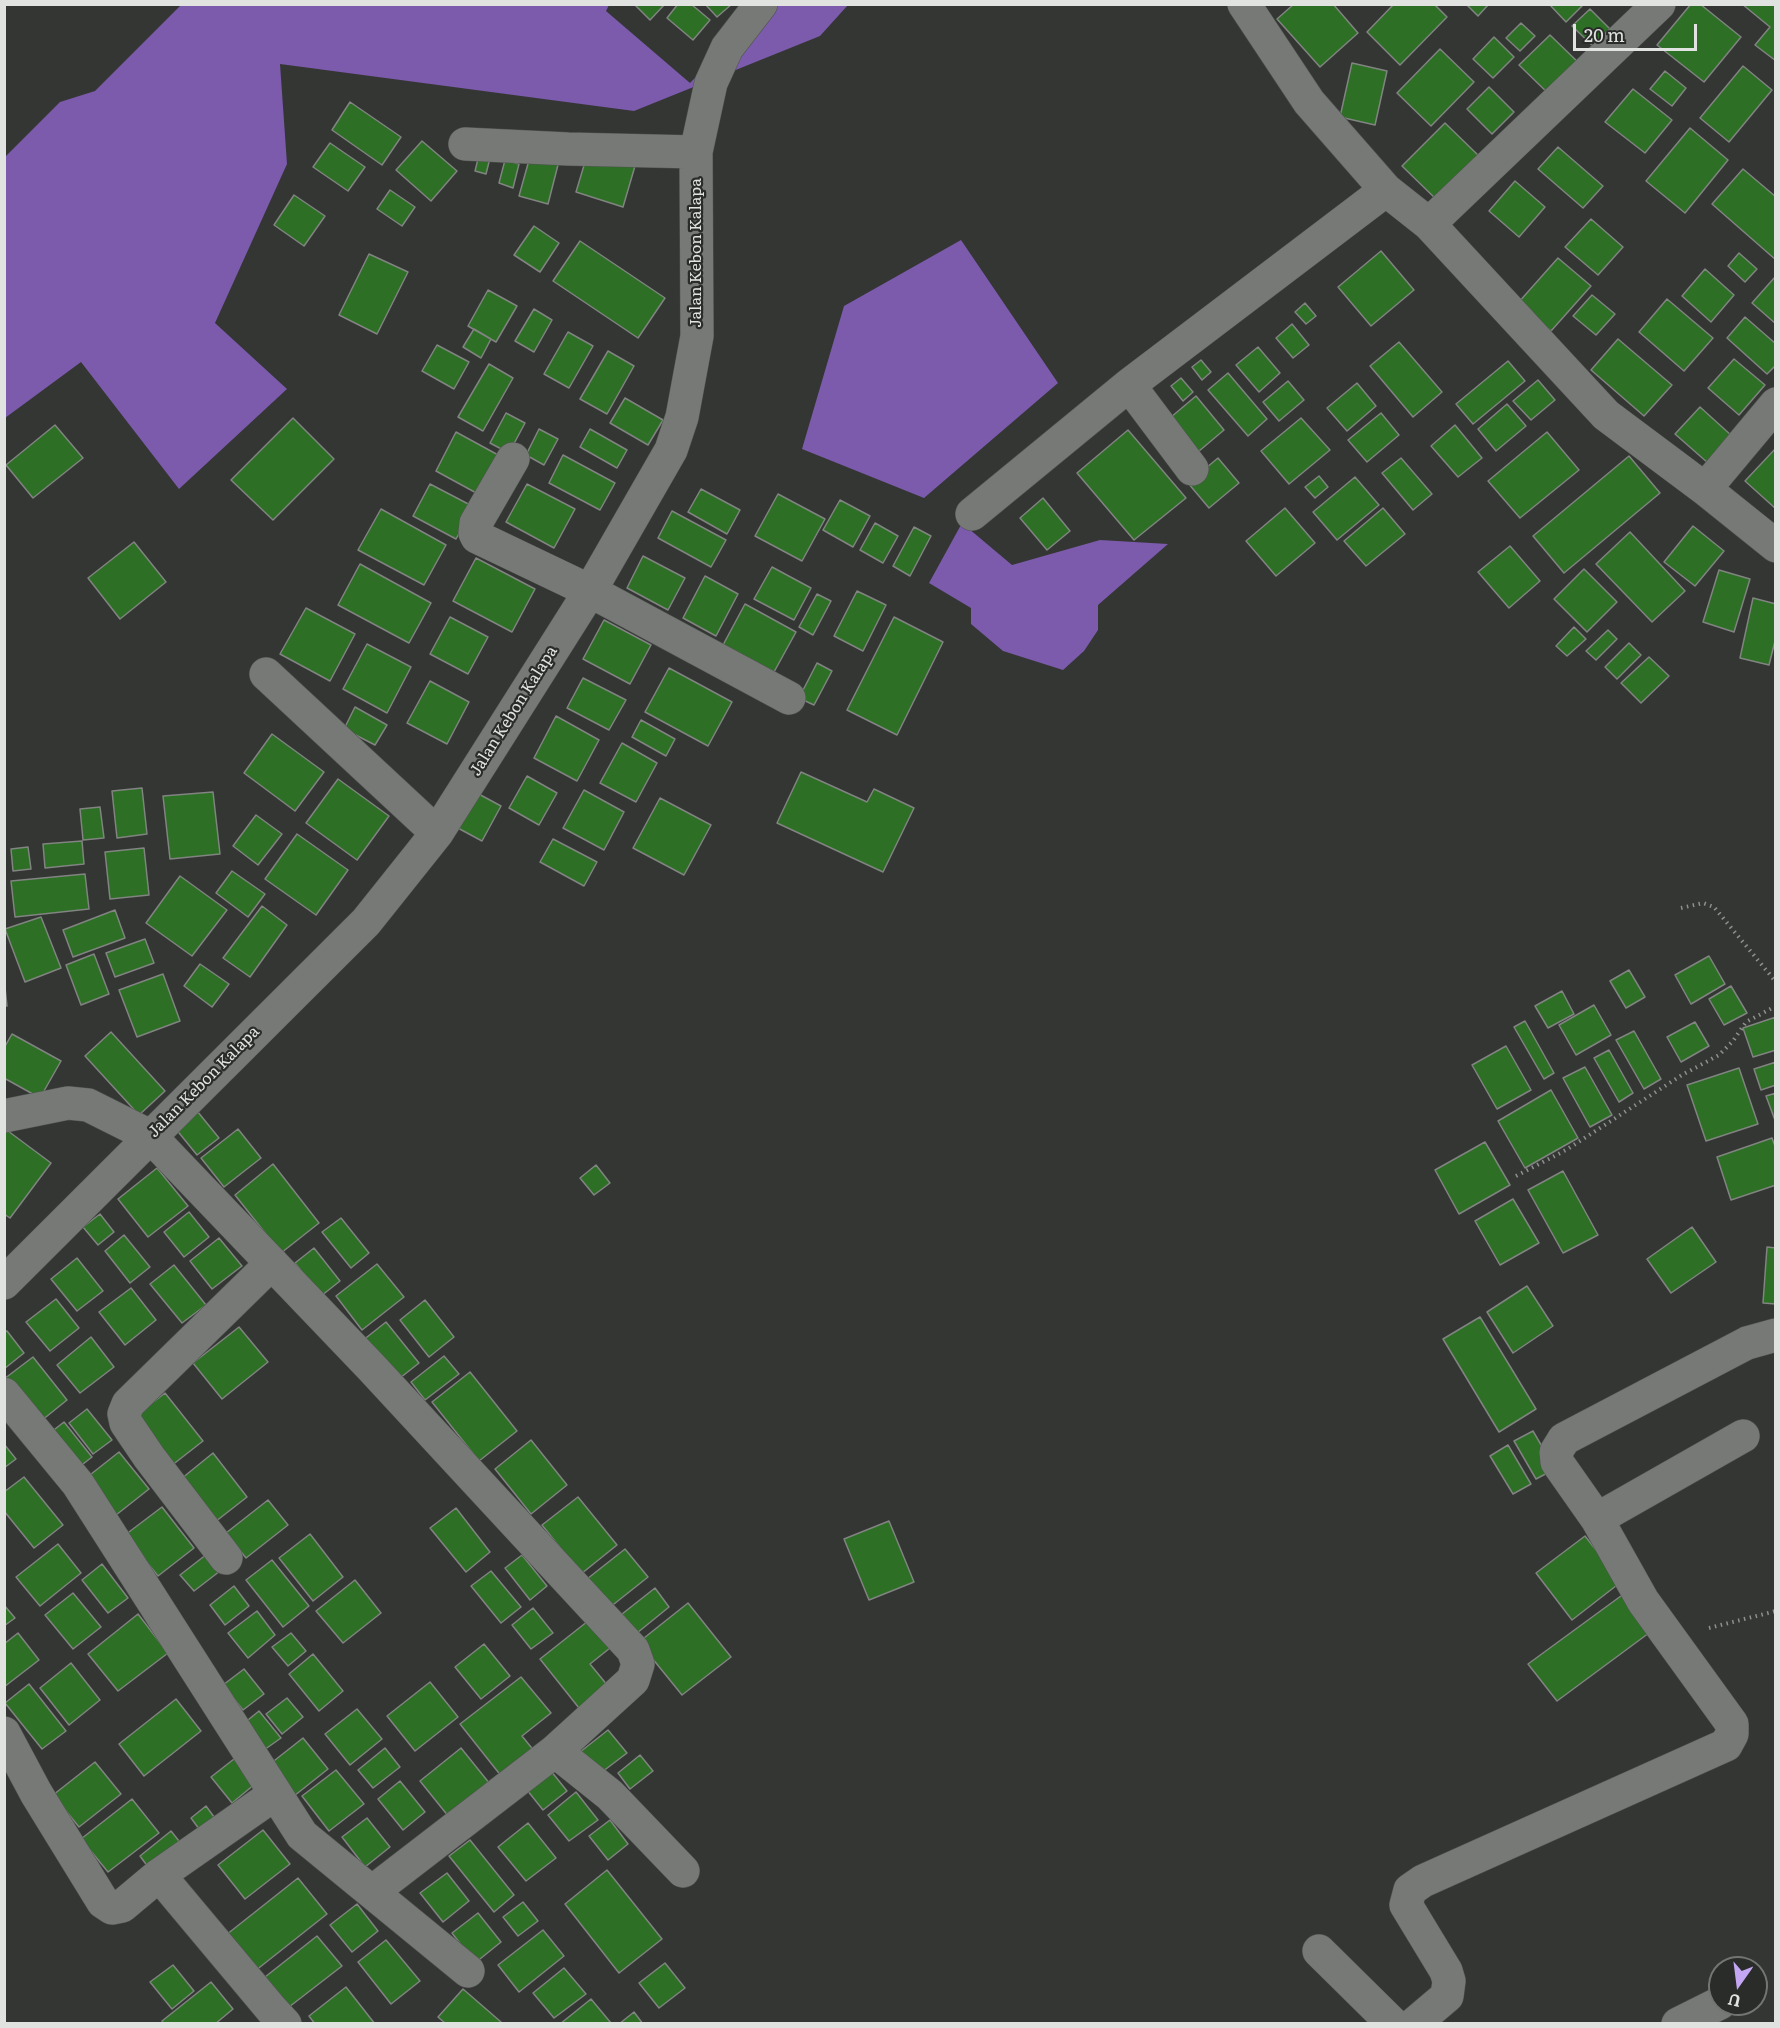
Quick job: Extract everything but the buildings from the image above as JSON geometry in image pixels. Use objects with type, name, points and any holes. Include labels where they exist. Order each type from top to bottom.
[{"type":"street","name":"Jalan Kebon Kalapa","points":[[4,1283],[366,922],[437,833],[590,591],[671,450],[682,417],[697,336],[696,152],[711,83],[727,48],[761,4]]},
{"type":"street","points":[[1244,4],[1309,102],[1386,190],[1429,224],[1606,415],[1705,489],[1776,546]]},
{"type":"street","points":[[1429,224],[1659,4]]},
{"type":"street","points":[[465,144],[696,152]]},
{"type":"street","points":[[972,514],[1129,385],[1386,190]]},
{"type":"street","points":[[1129,385],[1192,469]]},
{"type":"street","points":[[1705,489],[1776,404]]},
{"type":"street","points":[[513,459],[476,523],[477,537],[590,591],[789,698]]},
{"type":"street","points":[[266,674],[437,833]]},
{"type":"street","points":[[4,1116],[68,1103],[88,1105],[150,1137],[371,1367],[633,1650],[638,1664],[633,1680],[555,1751],[372,1892]]},
{"type":"street","points":[[226,1558],[148,1457],[126,1423],[124,1414],[128,1404],[272,1263]]},
{"type":"street","points":[[1414,2024],[1447,1996],[1449,1981],[1446,1971],[1406,1905],[1410,1890],[1423,1881],[1726,1745],[1732,1734],[1732,1724],[1643,1601],[1597,1520],[1557,1462],[1556,1452],[1564,1439],[1747,1343],[1776,1335]]},
{"type":"street","points":[[4,1394],[78,1484],[302,1835],[468,1971]]},
{"type":"street","points":[[1597,1520],[1743,1436]]},
{"type":"street","points":[[4,1733],[36,1793],[103,1902],[112,1908],[122,1906],[159,1875],[275,1794]]},
{"type":"street","points":[[555,1751],[610,1795],[682,1870]]},
{"type":"street","points":[[159,1875],[285,2024]]},
{"type":"street","points":[[1319,1951],[1393,2024]]},
{"type":"street","points":[[1678,2024],[1708,2009]]},
{"type":"path","points":[[1680,908],[1703,903],[1714,907],[1776,982]]},
{"type":"path","points":[[1515,1176],[1566,1150],[1682,1075],[1719,1055],[1733,1041],[1746,1022],[1776,1006]]},
{"type":"path","points":[[1674,1642],[1694,1633],[1776,1611]]},
{"type":"shaded area","points":[[181,5],[609,5],[606,11],[690,83],[765,5],[848,5],[820,36],[634,111],[280,64],[287,164],[215,323],[287,389],[179,489],[81,362],[5,418],[4,158],[60,102],[95,91]]},
{"type":"shaded area","points":[[961,240],[1058,383],[924,498],[802,449],[844,306]]},
{"type":"shaded area","points":[[962,523],[1012,565],[1100,540],[1168,544],[1098,605],[1098,630],[1084,651],[1063,670],[1003,651],[971,624],[971,608],[929,583]]}]
